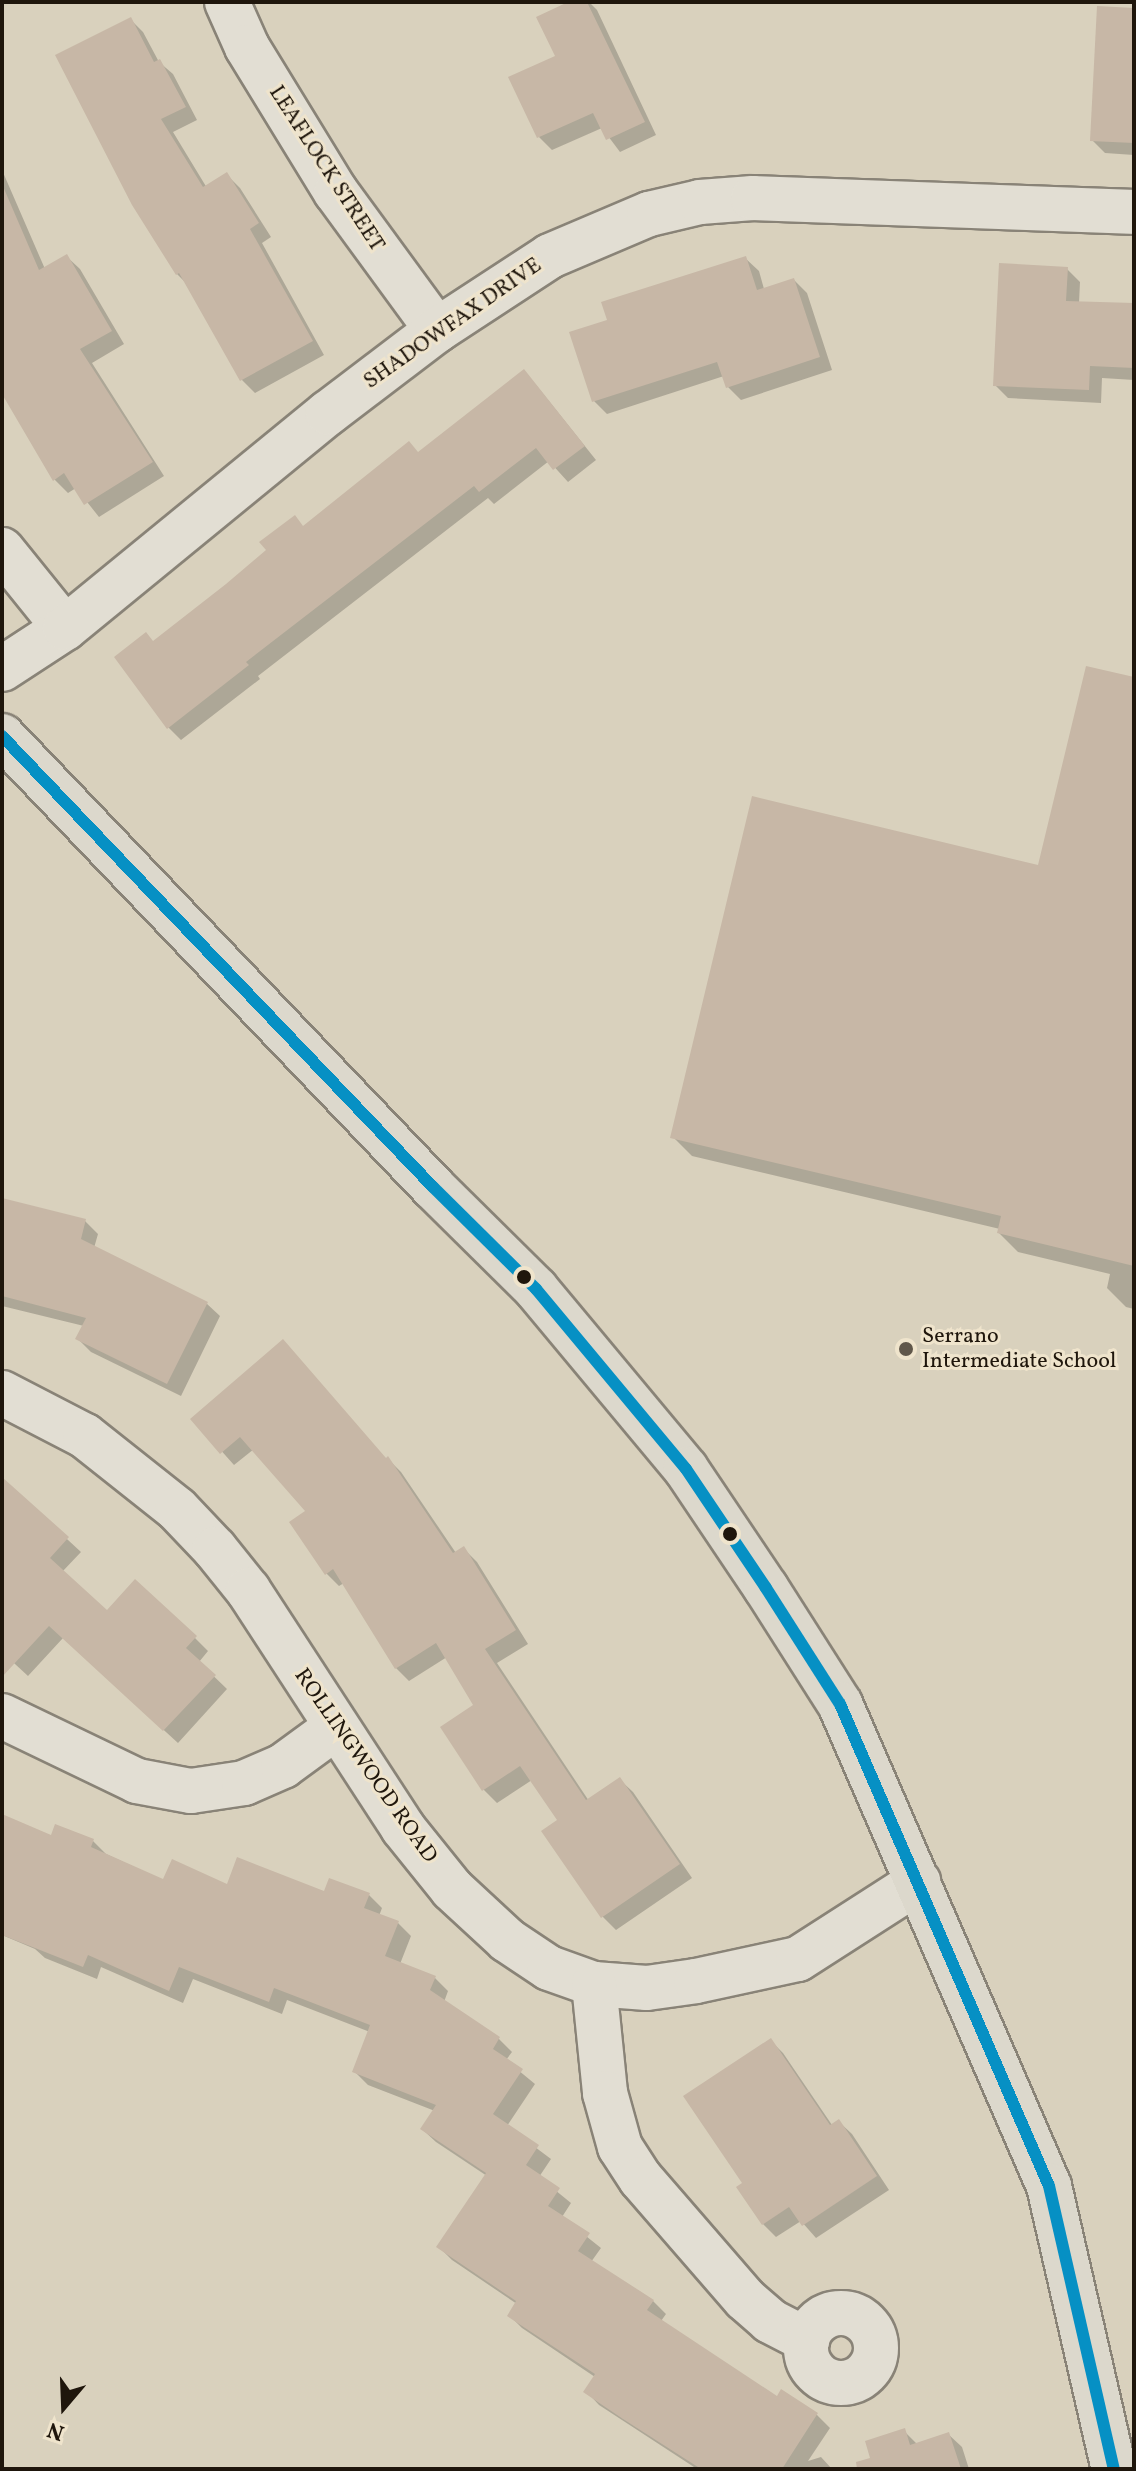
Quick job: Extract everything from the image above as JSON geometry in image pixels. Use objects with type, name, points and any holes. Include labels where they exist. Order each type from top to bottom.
[{"type":"main road","points":[[2,736],[433,1187],[536,1289],[686,1469],[840,1704],[1049,2186],[1114,2469]]},
{"type":"street","name":"LEAFLOCK STREET","points":[[227,2],[247,47],[336,192],[437,330]]},
{"type":"street","name":"SHADOWFAX DRIVE","points":[[2,669],[65,628],[328,413],[437,330],[550,256],[649,214],[700,202],[753,198],[1134,212]]},
{"type":"street","points":[[2,550],[65,628]]},
{"type":"street","name":"ROLLINGWOOD ROAD","points":[[2,1393],[85,1436],[177,1509],[248,1590],[335,1728],[403,1828],[452,1889],[507,1940],[549,1968],[594,1984],[620,1988],[672,1985],[798,1959],[918,1882]]},
{"type":"street","points":[[2,1716],[137,1781],[191,1791],[244,1783],[283,1766],[335,1728]]},
{"type":"street","points":[[594,1984],[605,2093],[620,2147],[641,2179],[745,2299],[770,2321],[807,2340]]},
{"type":"building","points":[[568,2],[587,2],[645,122],[606,140],[593,113],[537,138],[508,77],[555,56],[536,17]]},
{"type":"building","points":[[1097,6],[1134,8],[1134,143],[1090,141]]},
{"type":"building","points":[[131,17],[154,62],[160,59],[186,107],[161,119],[203,187],[227,172],[259,223],[250,229],[313,341],[240,381],[179,273],[176,275],[132,205],[55,55]]},
{"type":"building","points":[[2,184],[39,270],[67,254],[112,331],[80,349],[153,462],[84,505],[64,473],[53,481],[2,394]]},
{"type":"building","points":[[746,256],[757,290],[794,278],[820,357],[726,388],[717,362],[592,402],[569,332],[607,320],[601,302]]},
{"type":"building","points":[[999,263],[1068,267],[1066,301],[1134,303],[1134,368],[1090,366],[1089,390],[993,386]]},
{"type":"building","points":[[524,369],[585,446],[553,470],[536,448],[479,492],[474,486],[246,662],[249,665],[167,729],[114,657],[146,632],[153,641],[226,584],[266,550],[259,542],[295,515],[303,526],[409,441],[418,452]]},
{"type":"building","points":[[1086,666],[1134,677],[1134,1266],[997,1233],[1001,1216],[670,1138],[752,796],[1038,865]]},
{"type":"building","points":[[2,1198],[86,1219],[81,1239],[208,1302],[167,1384],[75,1339],[86,1318],[2,1296]]},
{"type":"building","points":[[283,1339],[386,1458],[388,1456],[453,1553],[464,1546],[516,1630],[485,1649],[586,1800],[620,1777],[680,1864],[601,1918],[541,1831],[557,1820],[520,1766],[482,1791],[440,1727],[473,1705],[436,1643],[395,1669],[333,1569],[325,1575],[289,1522],[305,1511],[240,1437],[220,1454],[190,1419]]},
{"type":"building","points":[[2,1477],[69,1537],[50,1558],[107,1610],[135,1579],[197,1636],[186,1648],[216,1675],[163,1731],[49,1626],[2,1677]]},
{"type":"building","points":[[2,1814],[51,1835],[55,1824],[94,1839],[91,1847],[163,1879],[172,1859],[227,1884],[237,1857],[324,1891],[329,1878],[370,1893],[364,1908],[399,1921],[385,1956],[436,1976],[430,1990],[500,2037],[493,2049],[523,2069],[493,2114],[539,2145],[526,2165],[560,2188],[548,2206],[590,2233],[578,2251],[654,2300],[647,2310],[777,2396],[781,2389],[818,2413],[782,2469],[701,2469],[623,2419],[583,2392],[595,2374],[507,2316],[516,2301],[436,2247],[486,2173],[420,2129],[436,2105],[352,2072],[370,2025],[274,1988],[269,2002],[179,1967],[169,1991],[88,1955],[83,1967],[2,1935]]},
{"type":"building","points":[[771,2038],[830,2125],[839,2119],[877,2176],[802,2226],[789,2207],[762,2225],[736,2187],[742,2183],[683,2096]]},
{"type":"building","points":[[905,2428],[910,2445],[949,2432],[961,2469],[857,2469],[856,2462],[870,2458],[865,2441]]},
{"type":"transit line","points":[[2,736],[433,1187],[536,1289],[686,1469],[766,1588],[840,1704],[1049,2186],[1114,2469]]},
{"type":"place","name":"Serrano Intermediate School","points":[[906,1349]]}]
